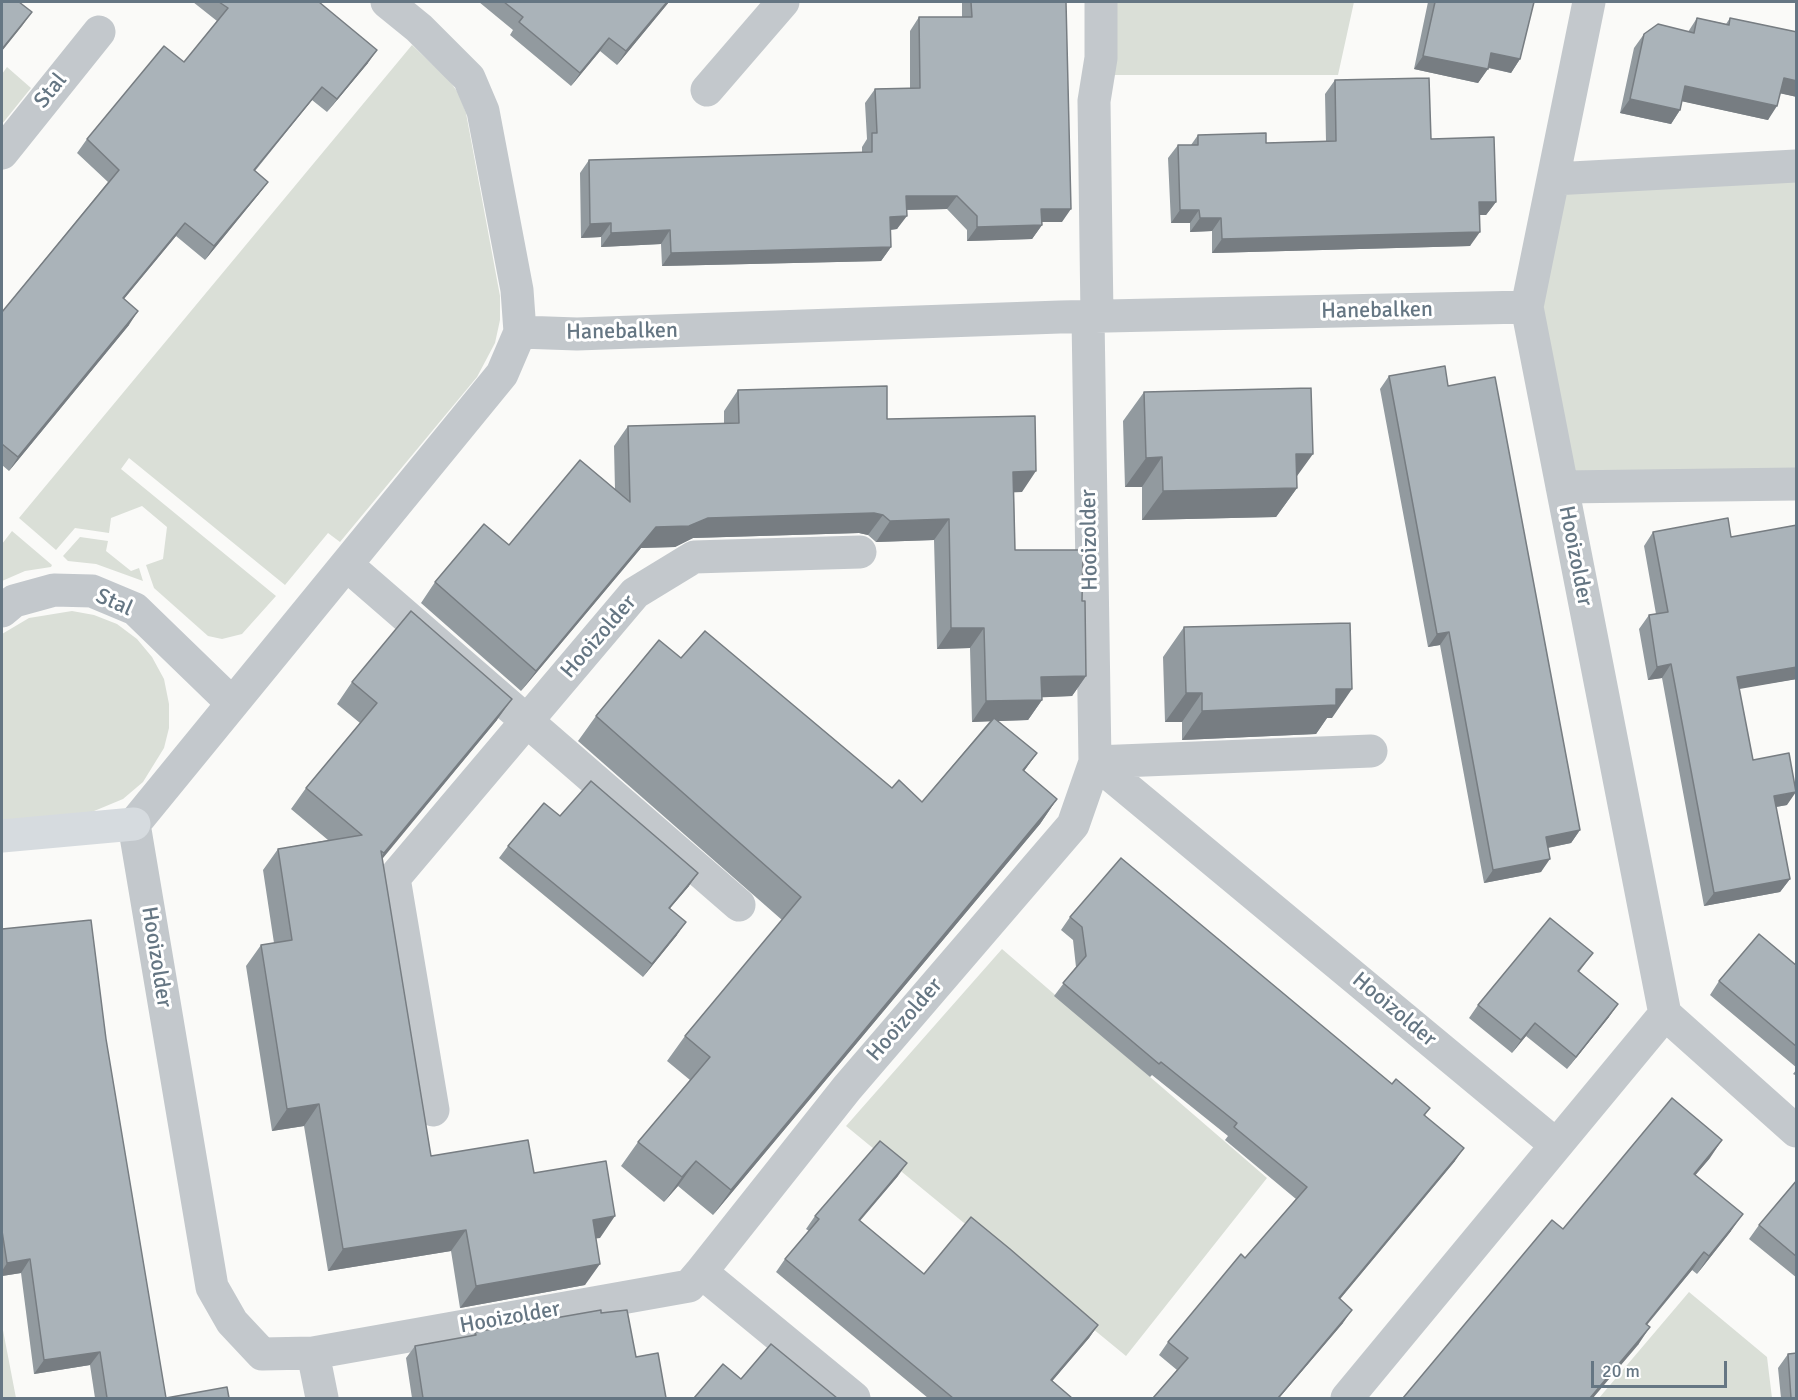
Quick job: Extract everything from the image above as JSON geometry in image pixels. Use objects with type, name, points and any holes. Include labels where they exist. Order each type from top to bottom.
[{"type":"street","points":[[2,836],[134,824],[348,566],[502,374],[520,332],[518,290],[483,111],[469,78],[419,28],[387,2]]},
{"type":"street","points":[[707,90],[783,2]]},
{"type":"street","points":[[1092,317],[1094,101],[1101,58],[1101,2]]},
{"type":"street","points":[[1527,307],[1588,2]]},
{"type":"street","name":"Stal","points":[[2,150],[99,32]]},
{"type":"street","points":[[1553,179],[1797,166]]},
{"type":"street","name":"Hanebalken","points":[[520,332],[577,334],[1092,317],[1527,307]]},
{"type":"street","name":"Hooizolder","points":[[1527,307],[1665,1014]]},
{"type":"street","name":"Hooizolder","points":[[134,824],[212,1287],[232,1322],[262,1354],[313,1353],[689,1286],[847,1088],[1073,825],[1095,762],[1092,317]]},
{"type":"street","name":"Hooizolder","points":[[1562,487],[1797,484]]},
{"type":"street","name":"Hooizolder","points":[[433,1110],[394,878],[635,593],[694,557],[860,552]]},
{"type":"street","points":[[348,566],[739,905]]},
{"type":"street","name":"Stal","points":[[2,611],[14,601],[54,590],[92,591],[135,609],[232,704]]},
{"type":"street","points":[[1095,762],[1371,751]]},
{"type":"street","name":"Hooizolder","points":[[1095,762],[1555,1144]]},
{"type":"street","points":[[1347,1398],[1555,1144],[1665,1014],[1797,1131]]},
{"type":"street","points":[[701,1272],[854,1398]]},
{"type":"street","points":[[313,1353],[322,1398]]},
{"type":"shaded area","points":[[1101,2],[1354,2],[1338,75],[1098,75]]},
{"type":"shaded area","points":[[412,45],[449,80],[459,94],[466,113],[500,296],[500,320],[495,343],[477,377],[340,542],[328,533],[285,585],[129,458],[121,469],[276,596],[242,634],[222,639],[208,636],[154,588],[146,565],[163,559],[167,527],[142,506],[111,518],[109,533],[75,528],[56,550],[19,518]]},
{"type":"shaded area","points":[[7,67],[31,88],[2,124],[2,74]]},
{"type":"shaded area","points":[[1796,168],[1796,484],[1563,487],[1527,307],[1558,180]]},
{"type":"shaded area","points":[[12,531],[52,565],[51,567],[25,571],[2,581],[2,544]]},
{"type":"shaded area","points":[[80,537],[108,541],[106,551],[131,571],[139,568],[143,581],[96,564],[68,561],[63,556]]},
{"type":"shaded area","points":[[72,611],[94,615],[117,624],[137,639],[152,657],[164,679],[169,704],[169,728],[164,748],[143,782],[123,799],[87,814],[2,822],[2,634],[29,618]]},
{"type":"shaded area","points":[[1002,949],[1267,1178],[1126,1356],[846,1126]]},
{"type":"shaded area","points":[[1689,1292],[1767,1357],[1772,1398],[1599,1398]]},
{"type":"shaded area","points":[[2,1325],[16,1398],[2,1398]]},
{"type":"building","points":[[2,2],[19,2],[32,12],[2,49]]},
{"type":"building","points":[[219,2],[319,2],[377,50],[337,99],[322,87],[254,170],[268,182],[214,246],[185,223],[123,298],[138,311],[18,457],[2,444],[2,312],[119,170],[87,139],[164,46],[184,62],[228,8]]},
{"type":"building","points":[[504,2],[667,2],[626,51],[609,38],[580,73],[519,22],[523,17]]},
{"type":"building","points":[[971,2],[1066,2],[1071,209],[1041,209],[1042,225],[977,227],[977,216],[957,196],[906,196],[907,216],[890,217],[891,247],[671,253],[670,230],[611,233],[611,223],[590,224],[589,160],[872,152],[872,133],[877,133],[875,89],[920,88],[919,17],[972,17]]},
{"type":"building","points":[[1435,2],[1534,2],[1520,59],[1491,53],[1488,69],[1423,56]]},
{"type":"building","points":[[1697,18],[1729,25],[1730,18],[1797,32],[1797,81],[1784,78],[1777,106],[1685,86],[1680,110],[1630,99],[1644,34],[1658,24],[1694,33]]},
{"type":"building","points":[[1429,78],[1431,139],[1494,137],[1496,202],[1479,202],[1480,232],[1222,239],[1221,218],[1200,218],[1199,210],[1180,210],[1178,145],[1198,145],[1198,135],[1266,133],[1266,143],[1336,141],[1335,80]]},
{"type":"building","points":[[1445,366],[1448,386],[1495,377],[1580,830],[1546,837],[1550,859],[1493,870],[1449,632],[1437,634],[1389,376]]},
{"type":"building","points":[[887,386],[887,419],[1035,416],[1036,471],[1013,472],[1015,550],[1083,550],[1082,601],[1085,601],[1086,676],[1041,677],[1042,700],[986,701],[984,628],[951,628],[949,519],[890,521],[883,515],[874,513],[708,518],[689,526],[656,527],[536,671],[435,582],[484,524],[509,545],[580,460],[630,502],[628,426],[739,423],[738,390]]},
{"type":"building","points":[[1311,388],[1313,454],[1296,454],[1297,488],[1163,491],[1162,457],[1146,458],[1144,392]]},
{"type":"building","points":[[1728,518],[1731,537],[1797,525],[1797,667],[1737,677],[1753,760],[1789,753],[1796,792],[1774,796],[1790,879],[1714,893],[1671,664],[1657,667],[1649,615],[1668,612],[1653,532]]},
{"type":"building","points":[[411,611],[512,699],[384,853],[381,851],[431,1156],[528,1140],[534,1173],[606,1161],[615,1216],[593,1220],[600,1264],[476,1286],[466,1230],[343,1249],[319,1104],[287,1109],[261,945],[292,940],[278,849],[362,835],[306,788],[377,703],[352,682]]},
{"type":"building","points":[[1350,623],[1352,689],[1336,689],[1336,705],[1202,711],[1202,693],[1186,693],[1184,627]]},
{"type":"building","points":[[705,631],[892,788],[899,780],[922,802],[994,718],[1037,753],[1023,770],[1057,799],[731,1190],[696,1161],[682,1177],[638,1142],[710,1057],[685,1036],[801,897],[596,716],[659,640],[681,658]]},
{"type":"building","points":[[591,781],[698,873],[669,908],[686,922],[652,964],[508,846],[544,803],[560,816]]},
{"type":"building","points":[[1121,858],[1392,1084],[1396,1079],[1430,1108],[1424,1115],[1464,1148],[1339,1298],[1352,1310],[1278,1398],[1153,1398],[1188,1358],[1168,1342],[1241,1254],[1245,1258],[1307,1187],[1234,1127],[1237,1123],[1161,1062],[1159,1064],[1063,983],[1086,956],[1082,927],[1070,917]]},
{"type":"building","points":[[1550,918],[1593,953],[1578,971],[1618,1004],[1576,1057],[1535,1023],[1521,1040],[1478,1005]]},
{"type":"building","points":[[91,920],[106,1039],[166,1398],[107,1398],[100,1352],[44,1360],[30,1259],[7,1263],[2,1231],[2,929]]},
{"type":"building","points":[[1759,934],[1797,966],[1797,1047],[1719,981]]},
{"type":"building","points":[[1672,1098],[1722,1140],[1694,1174],[1743,1214],[1709,1256],[1704,1252],[1646,1324],[1650,1327],[1590,1398],[1403,1398],[1552,1220],[1563,1229]]},
{"type":"building","points":[[880,1141],[907,1163],[859,1220],[924,1274],[971,1217],[1098,1325],[1051,1380],[1072,1398],[953,1398],[785,1259],[819,1219],[815,1216]]},
{"type":"building","points":[[1797,1180],[1797,1257],[1759,1225]]},
{"type":"building","points":[[601,1310],[601,1313],[627,1310],[636,1357],[658,1353],[666,1398],[423,1398],[415,1346],[476,1335],[475,1332]]},
{"type":"building","points":[[771,1344],[837,1398],[694,1398],[723,1364],[741,1379]]},
{"type":"building","points":[[1797,1353],[1797,1398],[1791,1398],[1788,1354]]},
{"type":"building","points":[[227,1387],[229,1398],[166,1398]]}]
